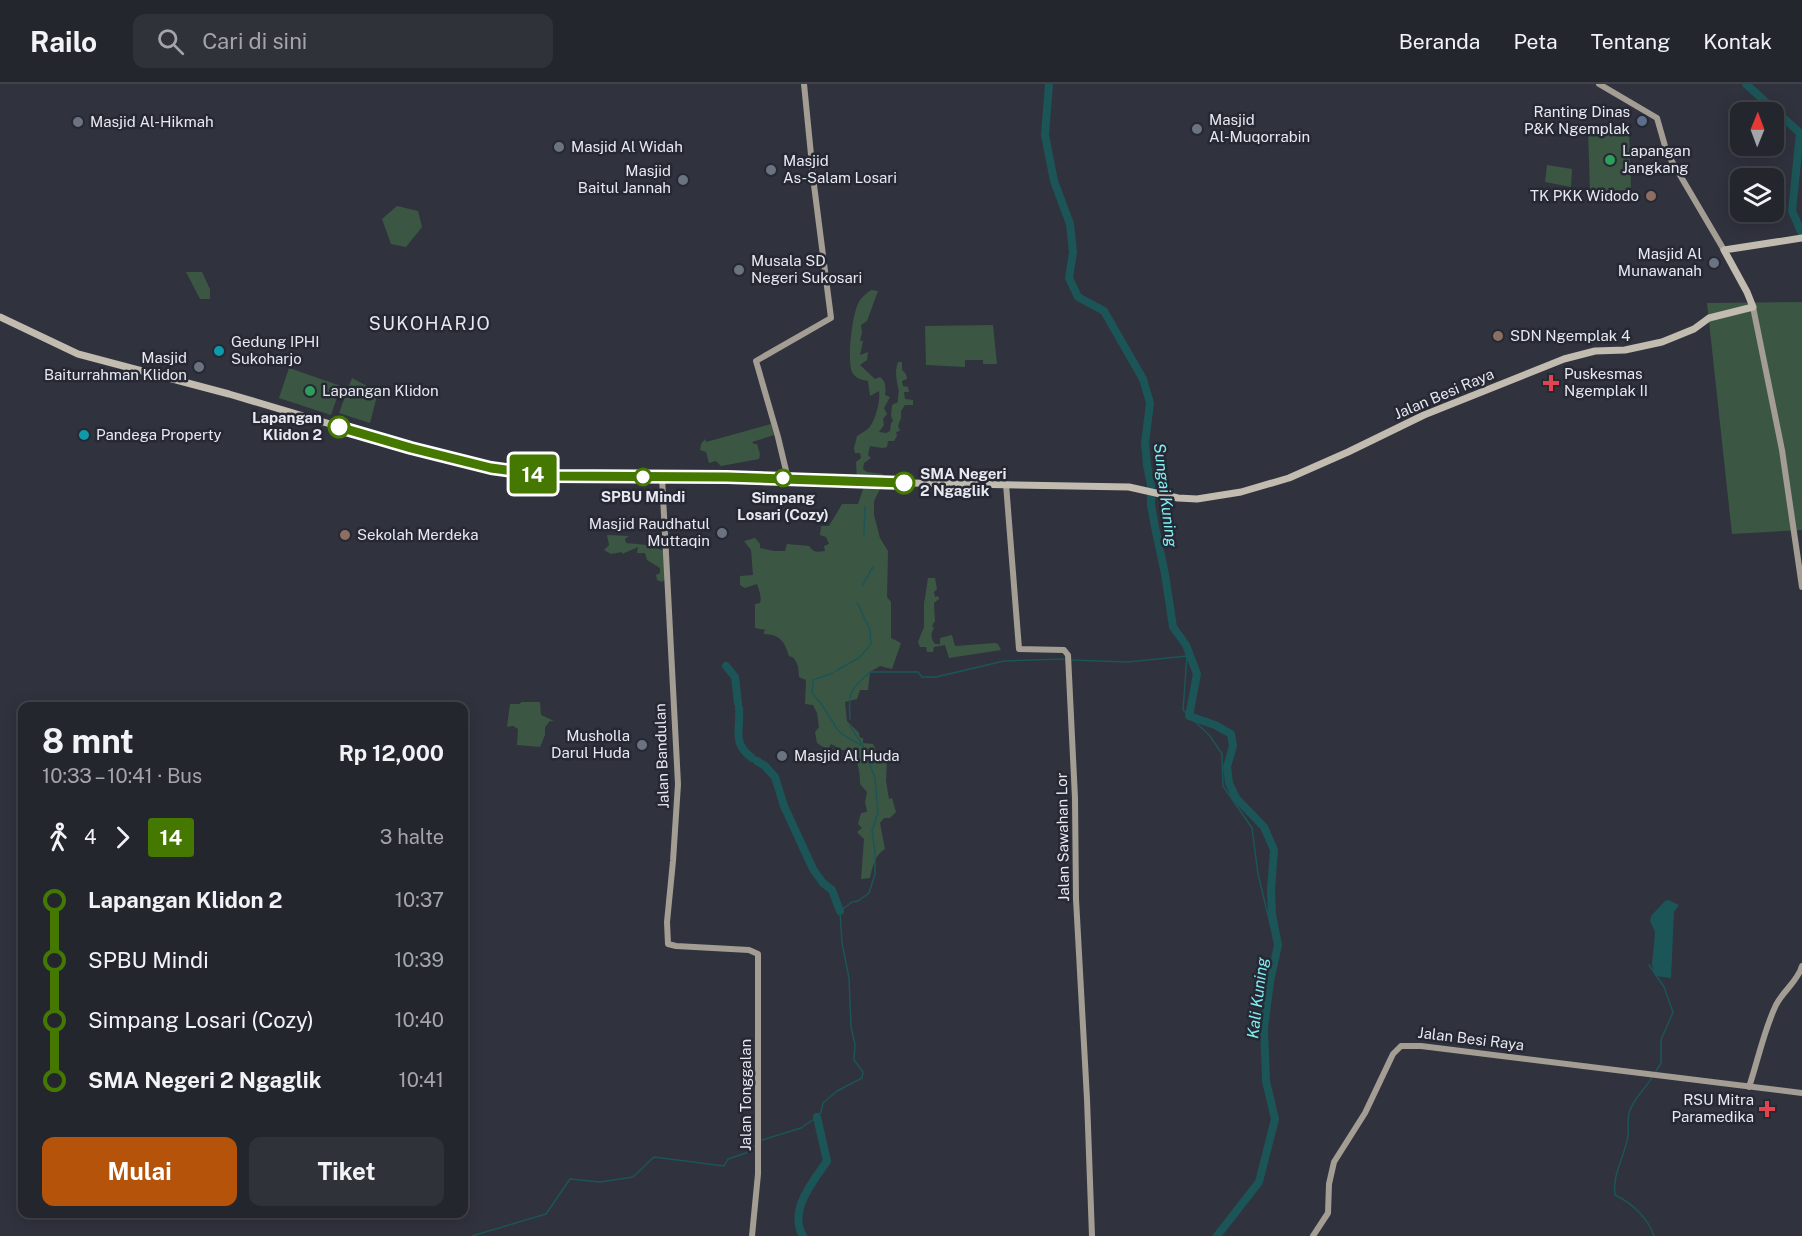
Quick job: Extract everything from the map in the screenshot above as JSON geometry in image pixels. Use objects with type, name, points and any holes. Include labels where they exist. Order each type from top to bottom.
[{"type":"main road","points":[[1753,307],[1748,292],[1724,250],[1800,238]]},
{"type":"main road","name":"Jalan Besi Raya","points":[[0,317],[78,354],[230,394],[411,448],[491,468],[550,476],[788,478],[1129,487],[1178,498],[1212,498],[1289,478],[1424,415],[1564,359],[1595,351],[1625,350],[1664,341],[1694,329],[1709,318],[1753,307]]},
{"type":"street","points":[[788,478],[756,362],[831,318],[804,84]]},
{"type":"street","points":[[1599,84],[1657,118],[1667,153],[1724,250]]},
{"type":"street","points":[[1753,307],[1782,450],[1802,587]]},
{"type":"street","name":"Jalan Bandulan","points":[[662,477],[678,784],[667,922],[668,944],[749,950],[758,954]]},
{"type":"street","name":"Jalan Sawahan Lor","points":[[1006,484],[1019,649],[1064,650],[1068,656],[1075,798],[1076,910],[1088,1110],[1092,1236]]},
{"type":"street","name":"Jalan Tonggalan","points":[[752,1236],[758,1174],[758,954]]},
{"type":"street","points":[[1749,1087],[1773,1012],[1802,966]]},
{"type":"street","name":"Jalan Besi Raya","points":[[1313,1236],[1328,1213],[1329,1184],[1336,1157],[1365,1113],[1393,1054],[1401,1046],[1421,1046],[1802,1093]]},
{"type":"shaded area","name":"Lapangan Jangkang","points":[[1629,128],[1631,190],[1590,191],[1588,129]]},
{"type":"shaded area","points":[[1547,165],[1572,169],[1571,187],[1545,182]]},
{"type":"shaded area","points":[[397,206],[418,211],[422,227],[406,247],[391,244],[382,219]]},
{"type":"shaded area","points":[[186,272],[202,272],[210,289],[210,299],[200,299]]},
{"type":"shaded area","points":[[871,290],[878,291],[867,321],[861,325],[860,341],[863,341],[860,355],[868,352],[867,360],[860,365],[875,379],[880,377],[882,379],[885,385],[885,395],[890,397],[884,408],[887,414],[883,419],[884,425],[879,432],[890,431],[893,421],[892,405],[898,402],[899,391],[896,374],[898,362],[902,362],[902,370],[907,379],[902,381],[903,386],[908,387],[909,392],[904,392],[905,399],[913,400],[913,405],[905,405],[901,411],[898,426],[900,431],[896,432],[897,436],[894,441],[888,441],[887,447],[870,446],[868,455],[871,458],[864,463],[863,469],[867,472],[883,474],[882,485],[874,501],[874,515],[880,538],[888,551],[887,597],[891,602],[891,638],[901,643],[892,669],[880,666],[870,672],[868,690],[860,690],[857,699],[845,702],[847,721],[859,733],[860,738],[863,738],[863,743],[873,744],[879,756],[887,755],[886,781],[889,799],[892,798],[896,812],[890,818],[884,818],[880,823],[885,849],[876,858],[870,878],[861,879],[864,839],[857,832],[862,828],[858,824],[861,813],[867,812],[865,802],[867,792],[860,784],[856,759],[852,750],[842,750],[831,744],[828,750],[817,743],[815,732],[819,727],[817,713],[813,705],[805,704],[806,680],[799,677],[798,666],[794,658],[789,656],[781,639],[764,634],[766,630],[755,628],[755,604],[760,603],[761,598],[757,584],[745,588],[740,585],[740,576],[753,575],[751,550],[744,541],[755,538],[760,548],[774,551],[785,551],[787,544],[809,546],[816,552],[825,551],[824,546],[829,544],[826,537],[820,535],[821,526],[829,526],[842,504],[858,504],[865,483],[857,481],[856,462],[861,458],[860,453],[855,453],[854,448],[857,436],[869,428],[873,420],[879,391],[870,396],[868,381],[858,378],[852,372],[850,346],[857,306]]},
{"type":"shaded area","points":[[1802,302],[1802,530],[1732,534],[1707,303]]},
{"type":"shaded area","points":[[993,325],[997,364],[983,364],[983,360],[965,360],[965,367],[926,365],[925,326]]},
{"type":"shaded area","name":"Lapangan Klidon","points":[[289,368],[341,386],[331,415],[279,398]]},
{"type":"shaded area","name":"Lapangan Klidon","points":[[352,378],[378,392],[370,423],[339,413]]},
{"type":"shaded area","points":[[771,424],[774,435],[752,442],[757,444],[759,459],[721,466],[716,461],[709,463],[706,452],[700,450],[705,439],[706,442]]},
{"type":"shaded area","points":[[607,535],[629,536],[625,539],[626,543],[647,545],[665,551],[666,578],[662,582],[657,580],[656,575],[660,573],[660,568],[647,560],[645,553],[637,553],[638,547],[622,554],[622,552],[611,554],[604,550],[609,545]]},
{"type":"shaded area","points":[[928,578],[935,578],[937,589],[934,592],[935,597],[938,596],[939,599],[934,603],[935,621],[931,636],[935,644],[940,644],[940,638],[952,635],[955,646],[995,643],[1001,650],[949,658],[945,645],[934,647],[933,652],[927,652],[926,647],[920,647],[918,642],[924,627],[924,604]]},
{"type":"shaded area","points":[[540,702],[541,715],[554,721],[550,721],[545,727],[545,735],[540,747],[517,745],[518,729],[513,726],[507,727],[510,704]]},
{"type":"shaded area","points":[[1668,900],[1679,905],[1674,912],[1671,978],[1655,976],[1652,964],[1655,932],[1650,921],[1651,916]]},
{"type":"waterway","name":"Sungai Kuning","points":[[1049,84],[1045,135],[1054,181],[1070,224],[1073,252],[1069,278],[1078,297],[1104,311],[1143,379],[1150,403],[1145,443],[1151,485],[1151,505],[1173,627],[1186,645],[1197,674],[1189,716],[1215,725],[1231,734],[1233,746],[1227,767],[1229,783],[1236,798],[1264,827],[1274,850],[1272,914],[1278,945],[1264,1028],[1266,1081],[1275,1119],[1259,1182],[1217,1236]]},
{"type":"waterway","points":[[1746,84],[1800,133],[1792,211],[1802,234]]},
{"type":"waterway","points":[[864,535],[865,506]]},
{"type":"waterway","points":[[862,586],[873,567]]},
{"type":"waterway","points":[[836,671],[860,657],[871,644],[870,630],[857,602]]},
{"type":"waterway","points":[[1072,660],[1127,662],[1187,656],[1183,710],[1210,736],[1222,754],[1223,786],[1252,828],[1258,874],[1276,948]]},
{"type":"waterway","points":[[850,719],[849,703],[852,692],[870,672],[918,672],[922,677],[936,677],[1004,661],[1064,659]]},
{"type":"waterway","points":[[726,666],[735,677],[738,703]]},
{"type":"waterway","points":[[833,673],[813,680],[812,693],[837,729],[861,745]]},
{"type":"waterway","points":[[739,708],[739,741],[741,747],[752,758]]},
{"type":"waterway","points":[[762,1140],[801,1128],[817,1117],[823,1103],[837,1091],[862,1078],[863,1072],[854,1060],[855,1045],[851,1026],[849,978],[842,943],[840,911],[869,893],[875,874],[872,831],[878,813],[875,778],[863,746],[850,726]]},
{"type":"waterway","points":[[757,761],[775,777],[784,806],[813,869],[823,883],[832,890],[840,911]]},
{"type":"waterway","points":[[1649,965],[1664,987],[1673,1012],[1661,1040],[1661,1063],[1655,1073]]},
{"type":"waterway","points":[[1652,1077],[1633,1103],[1629,1113],[1628,1136],[1615,1180],[1615,1195],[1639,1212],[1648,1223],[1654,1236]]},
{"type":"waterway","points":[[803,1236],[799,1226],[800,1206],[809,1187],[827,1161],[817,1117]]},
{"type":"waterway","points":[[472,1236],[546,1214],[570,1179],[600,1182],[633,1177],[654,1157],[724,1166],[728,1159],[746,1153],[754,1146]]},
{"type":"bus line","name":"14","points":[[339,427],[491,468],[550,476],[788,478],[904,483]]},
{"type":"place","name":"Ranting Dinas P&K Ngemplak","points":[[1642,121]]},
{"type":"place","name":"Masjid Al-Hikmah","points":[[78,122]]},
{"type":"place","name":"Masjid Al-Muqorrabin","points":[[1197,129]]},
{"type":"place","name":"Masjid Al Widah","points":[[559,147]]},
{"type":"place","name":"Lapangan Jangkang","points":[[1610,160]]},
{"type":"place","name":"Masjid As-Salam Losari","points":[[771,170]]},
{"type":"place","name":"Masjid Baitul Jannah","points":[[683,180]]},
{"type":"place","name":"TK PKK Widodo","points":[[1651,196]]},
{"type":"place","name":"Masjid Al Munawanah","points":[[1714,263]]},
{"type":"place","name":"Musala SD Negeri Sukosari","points":[[739,270]]},
{"type":"place","name":"SDN Ngemplak 4","points":[[1498,336]]},
{"type":"place","name":"Gedung IPHI Sukoharjo","points":[[219,351]]},
{"type":"place","name":"Masjid Baiturrahman Klidon","points":[[199,367]]},
{"type":"place","name":"Puskesmas Ngemplak II","points":[[1551,383]]},
{"type":"place","name":"Lapangan Klidon","points":[[310,391]]},
{"type":"place","name":"Lapangan Klidon 2","points":[[339,427]]},
{"type":"place","name":"Pandega Property","points":[[84,435]]},
{"type":"place","name":"SPBU Mindi","points":[[643,477]]},
{"type":"place","name":"Simpang Losari (Cozy)","points":[[783,478]]},
{"type":"place","name":"SMA Negeri 2 Ngaglik","points":[[904,483]]},
{"type":"place","name":"Masjid Raudhatul Muttaqin","points":[[722,533]]},
{"type":"place","name":"Sekolah Merdeka","points":[[345,535]]},
{"type":"place","name":"Musholla Darul Huda","points":[[642,745]]},
{"type":"place","name":"Masjid Al Huda","points":[[782,756]]},
{"type":"place","name":"RSU Mitra Paramedika","points":[[1767,1109]]},
{"type":"district","name":"SUKOHARJO","points":[[430,324]]},
{"type":"water label","name":"Kali Kuning","points":[[1257,998]]}]
